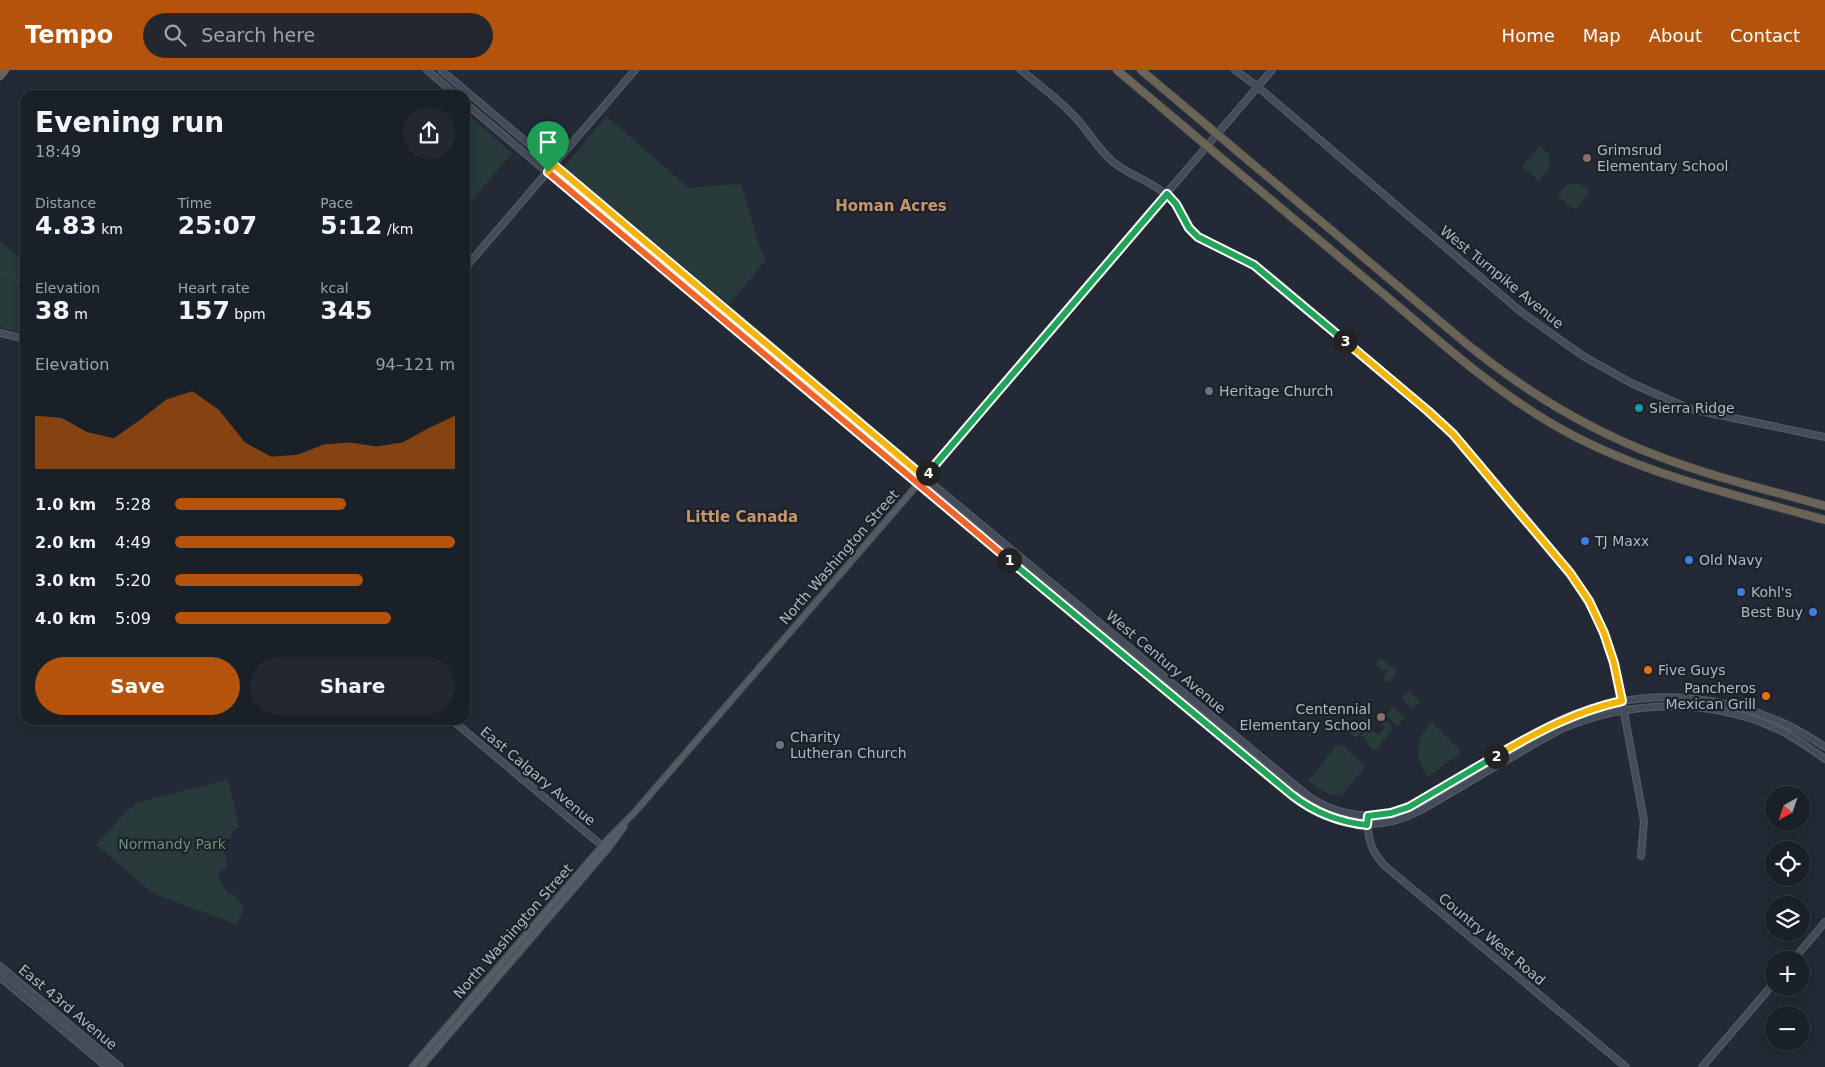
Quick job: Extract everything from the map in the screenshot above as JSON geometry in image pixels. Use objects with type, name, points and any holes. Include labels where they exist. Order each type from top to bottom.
[{"type":"highway","points":[[0,76],[5,70]]},
{"type":"highway","points":[[1117,70],[1455,355],[1549,422],[1596,446],[1669,476],[1825,520]]},
{"type":"highway","points":[[1141,70],[1462,340],[1527,389],[1577,419],[1671,461],[1726,479],[1825,504]]},
{"type":"main road","points":[[427,70],[450,90]]},
{"type":"main road","name":"West Century Avenue","points":[[441,70],[465,90]]},
{"type":"main road","points":[[470,262],[635,70]]},
{"type":"main road","points":[[1021,70],[1071,112],[1115,164],[1167,194],[1176,204],[1189,228],[1198,237],[1246,260],[1258,268],[1453,434],[1580,587],[1593,608],[1616,668],[1644,821],[1641,856]]},
{"type":"main road","name":"West Turnpike Avenue","points":[[1235,70],[1258,87],[1520,311],[1583,356],[1648,392],[1705,414],[1825,436]]},
{"type":"main road","name":"North Washington Street","points":[[421,1067],[634,813],[1272,70]]},
{"type":"main road","name":"West Century Avenue","points":[[470,94],[924,477],[1306,794],[1320,803],[1336,810],[1368,816],[1391,813],[1409,807],[1549,726],[1582,712],[1622,701],[1663,696],[1698,697],[1759,712],[1783,722],[1825,747]]},
{"type":"main road","name":"West Century Avenue","points":[[470,107],[918,484],[1303,803],[1316,811],[1333,819],[1367,825],[1392,821],[1416,813],[1552,734],[1588,719],[1624,710],[1666,706],[1725,712],[1754,720],[1782,731],[1825,758]]},
{"type":"main road","points":[[0,333],[20,338]]},
{"type":"main road","name":"East Calgary Avenue","points":[[458,725],[605,848]]},
{"type":"main road","name":"Country West Road","points":[[1368,816],[1367,825],[1370,845],[1376,856],[1385,866],[1626,1067]]},
{"type":"main road","name":"North Washington Street","points":[[412,1067],[605,848]]},
{"type":"main road","points":[[1801,951],[1825,922]]},
{"type":"main road","name":"East 43rd Avenue","points":[[0,966],[119,1067]]},
{"type":"main road","name":"East 43rd Avenue","points":[[0,977],[107,1067]]},
{"type":"main road","points":[[1702,1067],[1765,993]]},
{"type":"main road","points":[[35,1006],[52,1015],[66,1027],[74,1027]]},
{"type":"main road","points":[[66,1032],[79,1038],[107,1062],[119,1067]]},
{"type":"green space","points":[[470,116],[512,153],[470,202]]},
{"type":"green space","points":[[606,116],[689,188],[741,184],[761,251],[766,260],[729,305],[564,167]]},
{"type":"green space","points":[[1540,146],[1549,154],[1550,167],[1539,181],[1522,166]]},
{"type":"green space","points":[[1567,184],[1580,184],[1590,192],[1575,210],[1557,195]]},
{"type":"green space","points":[[0,241],[20,258],[20,333],[0,327]]},
{"type":"green space","points":[[1380,658],[1397,670],[1387,683],[1382,679],[1388,671],[1376,665]]},
{"type":"green space","points":[[1408,691],[1420,701],[1413,709],[1401,699]]},
{"type":"green space","points":[[1393,707],[1405,717],[1398,726],[1386,716]]},
{"type":"green space","points":[[1383,721],[1390,723],[1392,730],[1380,746],[1373,750],[1361,735],[1368,727],[1378,735],[1385,729],[1381,725]]},
{"type":"green space","points":[[1356,722],[1364,729],[1356,738],[1348,731]]},
{"type":"green space","points":[[1432,722],[1459,749],[1459,754],[1428,777],[1420,763],[1418,748],[1422,735]]},
{"type":"green space","points":[[1337,745],[1341,745],[1366,766],[1341,796],[1324,791],[1308,781]]},
{"type":"green space","name":"Normandy Park","points":[[228,780],[239,827],[234,830],[230,838],[222,842],[227,866],[217,875],[228,893],[235,896],[245,908],[236,924],[157,895],[96,845],[126,812],[136,804]]},
{"type":"waterway","points":[[0,272],[10,275],[20,284]]},
{"type":"place","name":"Grimsrud Elementary School","points":[[1587,158]]},
{"type":"place","name":"Heritage Church","points":[[1209,391]]},
{"type":"place","name":"Sierra Ridge","points":[[1639,408]]},
{"type":"place","name":"TJ Maxx","points":[[1585,541]]},
{"type":"place","name":"Old Navy","points":[[1689,560]]},
{"type":"place","name":"Kohl's","points":[[1741,592]]},
{"type":"place","name":"Best Buy","points":[[1813,612]]},
{"type":"place","name":"Five Guys","points":[[1648,670]]},
{"type":"place","name":"Pancheros Mexican Grill","points":[[1766,696]]},
{"type":"place","name":"Centennial Elementary School","points":[[1381,717]]},
{"type":"place","name":"Charity Lutheran Church","points":[[780,745]]},
{"type":"district","name":"Homan Acres","points":[[891,206]]},
{"type":"district","name":"Little Canada","points":[[742,517]]},
{"type":"route","points":[[554,165],[924,477],[1167,194],[1176,204],[1189,228],[1198,237],[1246,260],[1258,268],[1438,419],[1453,434],[1580,587],[1593,608],[1607,641],[1616,668],[1622,701],[1565,718],[1517,743],[1409,807],[1391,813],[1368,816],[1367,825],[1328,817],[1287,791],[548,172],[554,165]]}]
